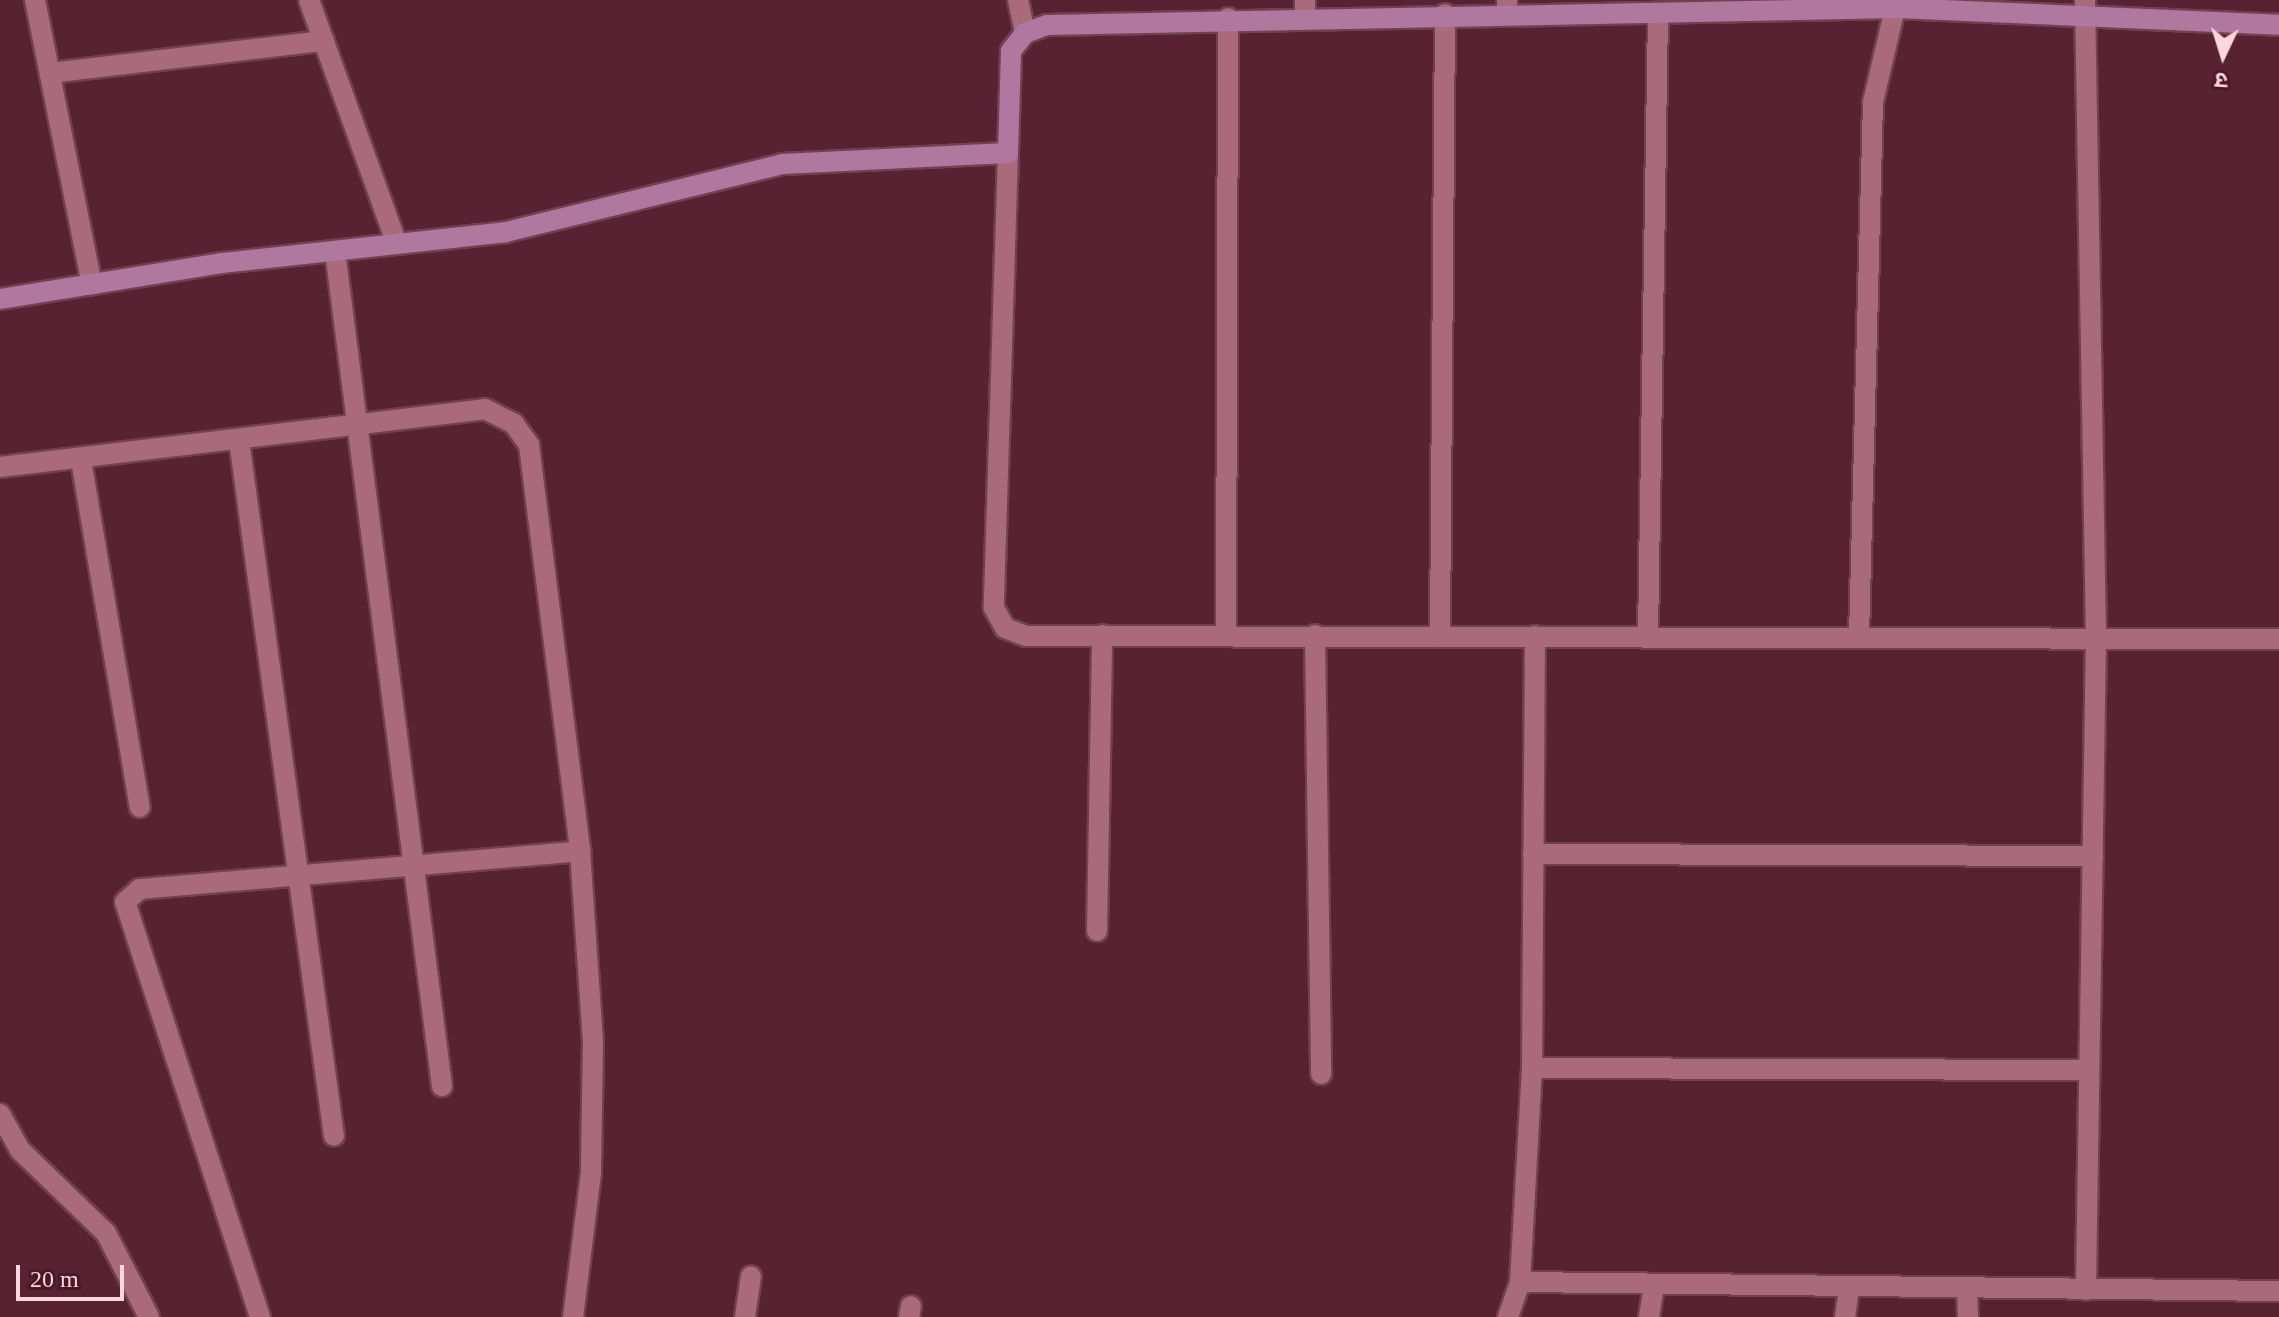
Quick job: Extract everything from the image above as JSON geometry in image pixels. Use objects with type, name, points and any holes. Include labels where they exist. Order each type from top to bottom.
[{"type":"street","points":[[35,0],[92,284]]},
{"type":"street","points":[[309,0],[397,244]]},
{"type":"street","points":[[1018,0],[1025,33]]},
{"type":"street","points":[[1859,636],[1873,102],[1897,4]]},
{"type":"street","points":[[2279,25],[2084,6],[1897,4],[1694,6],[1658,13],[1507,7],[1445,14],[1305,9],[1228,18],[1047,25],[1025,33],[1011,51],[994,608],[1005,628],[1026,636],[2096,636],[2279,639]]},
{"type":"street","points":[[2084,6],[2096,636],[2086,1290]]},
{"type":"street","points":[[1648,636],[1658,13]]},
{"type":"street","points":[[1440,635],[1445,14]]},
{"type":"street","points":[[1226,635],[1228,18]]},
{"type":"street","points":[[50,73],[324,41]]},
{"type":"street","points":[[0,299],[335,251],[506,232],[782,164],[1008,153]]},
{"type":"street","points":[[335,251],[361,425],[442,1086]]},
{"type":"street","points":[[0,467],[81,460],[485,409],[514,424],[529,445],[580,851],[594,1106],[573,1317]]},
{"type":"street","points":[[239,440],[294,873],[334,1136]]},
{"type":"street","points":[[81,460],[140,807]]},
{"type":"street","points":[[1097,931],[1102,635]]},
{"type":"street","points":[[1315,635],[1321,1074]]},
{"type":"street","points":[[1508,1317],[1520,1282],[1532,1068],[1535,636]]},
{"type":"street","points":[[260,1317],[125,902],[140,889],[294,873],[580,851]]},
{"type":"street","points":[[1533,854],[2093,856]]},
{"type":"street","points":[[1532,1068],[2089,1070]]},
{"type":"street","points":[[0,1114],[20,1150],[106,1233],[149,1317]]},
{"type":"street","points":[[745,1317],[751,1276]]},
{"type":"street","points":[[1520,1282],[2279,1291]]},
{"type":"street","points":[[1649,1317],[1654,1284]]},
{"type":"street","points":[[1845,1317],[1849,1287]]},
{"type":"street","points":[[1967,1288],[1968,1317]]}]
